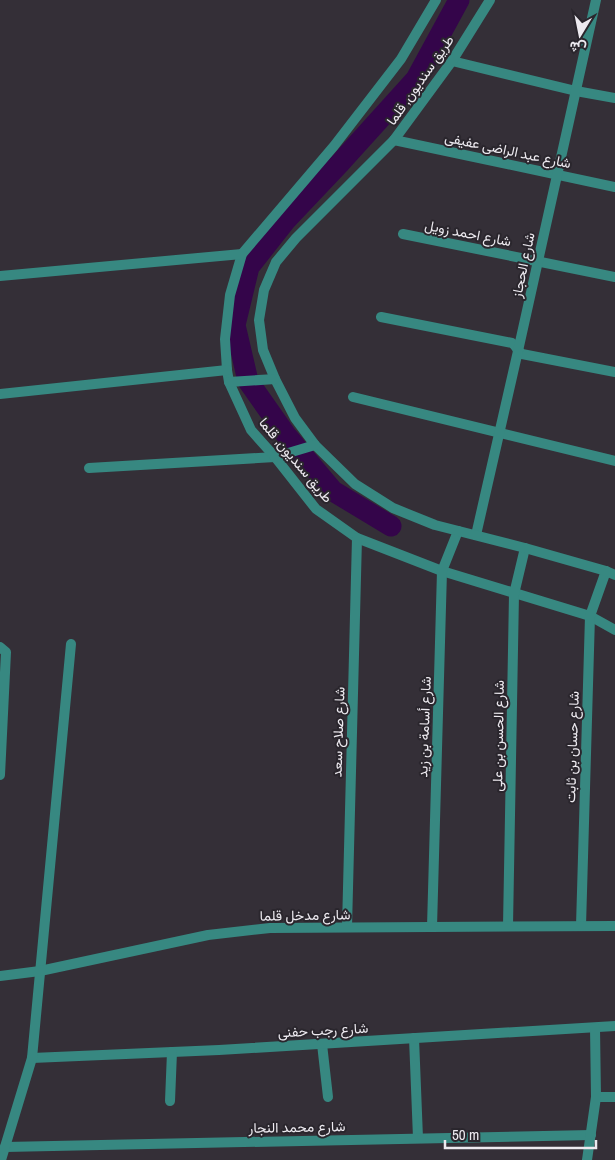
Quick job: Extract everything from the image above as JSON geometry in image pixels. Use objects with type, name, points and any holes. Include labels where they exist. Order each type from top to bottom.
[{"type":"street","name":"طريق سنديون, قلما","points":[[436,0],[401,59],[334,146],[242,254],[230,295],[225,338],[229,382],[250,430],[275,457],[316,509],[357,538],[442,571],[590,616],[615,630]]},
{"type":"street","name":"طريق سنديون, قلما","points":[[490,0],[452,61],[394,140],[296,238],[276,262],[264,290],[260,320],[263,350],[295,418],[316,444],[355,484],[393,508],[435,525],[526,548],[611,573]]},
{"type":"street","name":"شارع الحجاز","points":[[476,535],[596,0]]},
{"type":"street","points":[[452,61],[615,98]]},
{"type":"street","name":"شارع عبد الراضى عفيفى","points":[[394,140],[615,187]]},
{"type":"street","name":"شارع احمد زويل","points":[[403,234],[615,277]]},
{"type":"street","points":[[0,276],[242,254]]},
{"type":"street","points":[[381,316],[512,343],[522,354],[615,372]]},
{"type":"street","points":[[0,394],[227,370]]},
{"type":"street","points":[[229,382],[275,379]]},
{"type":"street","points":[[353,397],[615,461]]},
{"type":"street","points":[[89,468],[275,457],[316,444]]},
{"type":"street","name":"شارع أسامة بن زيد","points":[[432,927],[442,571],[458,531]]},
{"type":"street","name":"شارع صلاح سعد","points":[[346,927],[357,538]]},
{"type":"street","name":"شارع الحسن بن على","points":[[508,926],[514,594],[526,548]]},
{"type":"street","name":"شارع حسان بن ثابت","points":[[581,926],[590,616],[611,573]]},
{"type":"street","points":[[2,1155],[32,1058],[71,644]]},
{"type":"street","points":[[0,775],[3,650]]},
{"type":"street","name":"شارع مدخل قلما","points":[[0,976],[40,971],[208,935],[270,928],[615,926]]},
{"type":"street","name":"شارع رجب حفنى","points":[[32,1058],[322,1044],[615,1026]]},
{"type":"street","points":[[587,1160],[596,1097],[595,1028]]},
{"type":"street","points":[[414,1038],[418,1138]]},
{"type":"street","points":[[322,1044],[328,1097]]},
{"type":"street","points":[[170,1101],[172,1052]]},
{"type":"street","points":[[596,1097],[615,1098]]},
{"type":"street","name":"شارع محمد النجار","points":[[2,1155],[418,1138],[591,1135]]},
{"type":"waterway","points":[[391,526],[333,491],[286,435],[248,381],[235,325],[249,267],[286,220],[416,79],[459,0]]}]
